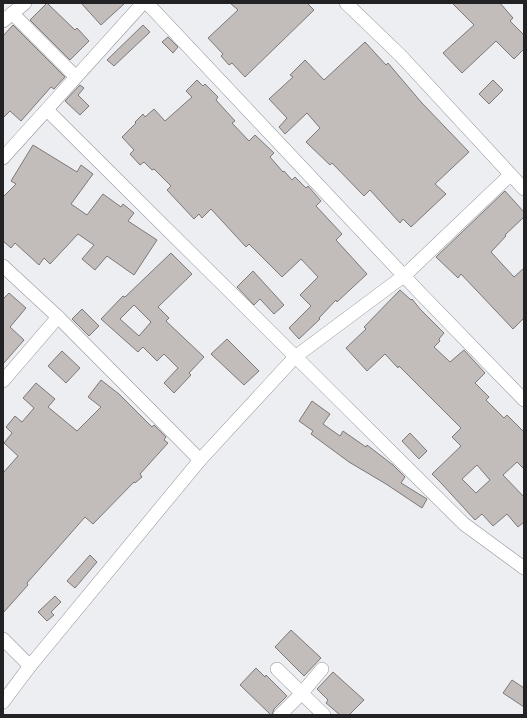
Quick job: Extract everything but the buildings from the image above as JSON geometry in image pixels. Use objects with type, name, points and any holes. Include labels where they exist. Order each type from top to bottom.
[{"type":"street","points":[[25,3],[7,17],[76,77]]},
{"type":"street","points":[[3,158],[143,3]]},
{"type":"street","points":[[147,3],[404,276],[524,400]]},
{"type":"street","points":[[346,3],[401,56],[524,189]]},
{"type":"street","points":[[47,110],[464,524],[524,568]]},
{"type":"street","points":[[3,702],[30,666],[200,460],[295,356],[404,276],[510,175]]},
{"type":"street","points":[[3,266],[58,317],[200,460]]},
{"type":"street","points":[[3,381],[58,317]]},
{"type":"street","points":[[3,639],[30,666]]},
{"type":"street","points":[[277,669],[324,715]]},
{"type":"street","points":[[280,715],[301,694],[322,669]]}]
